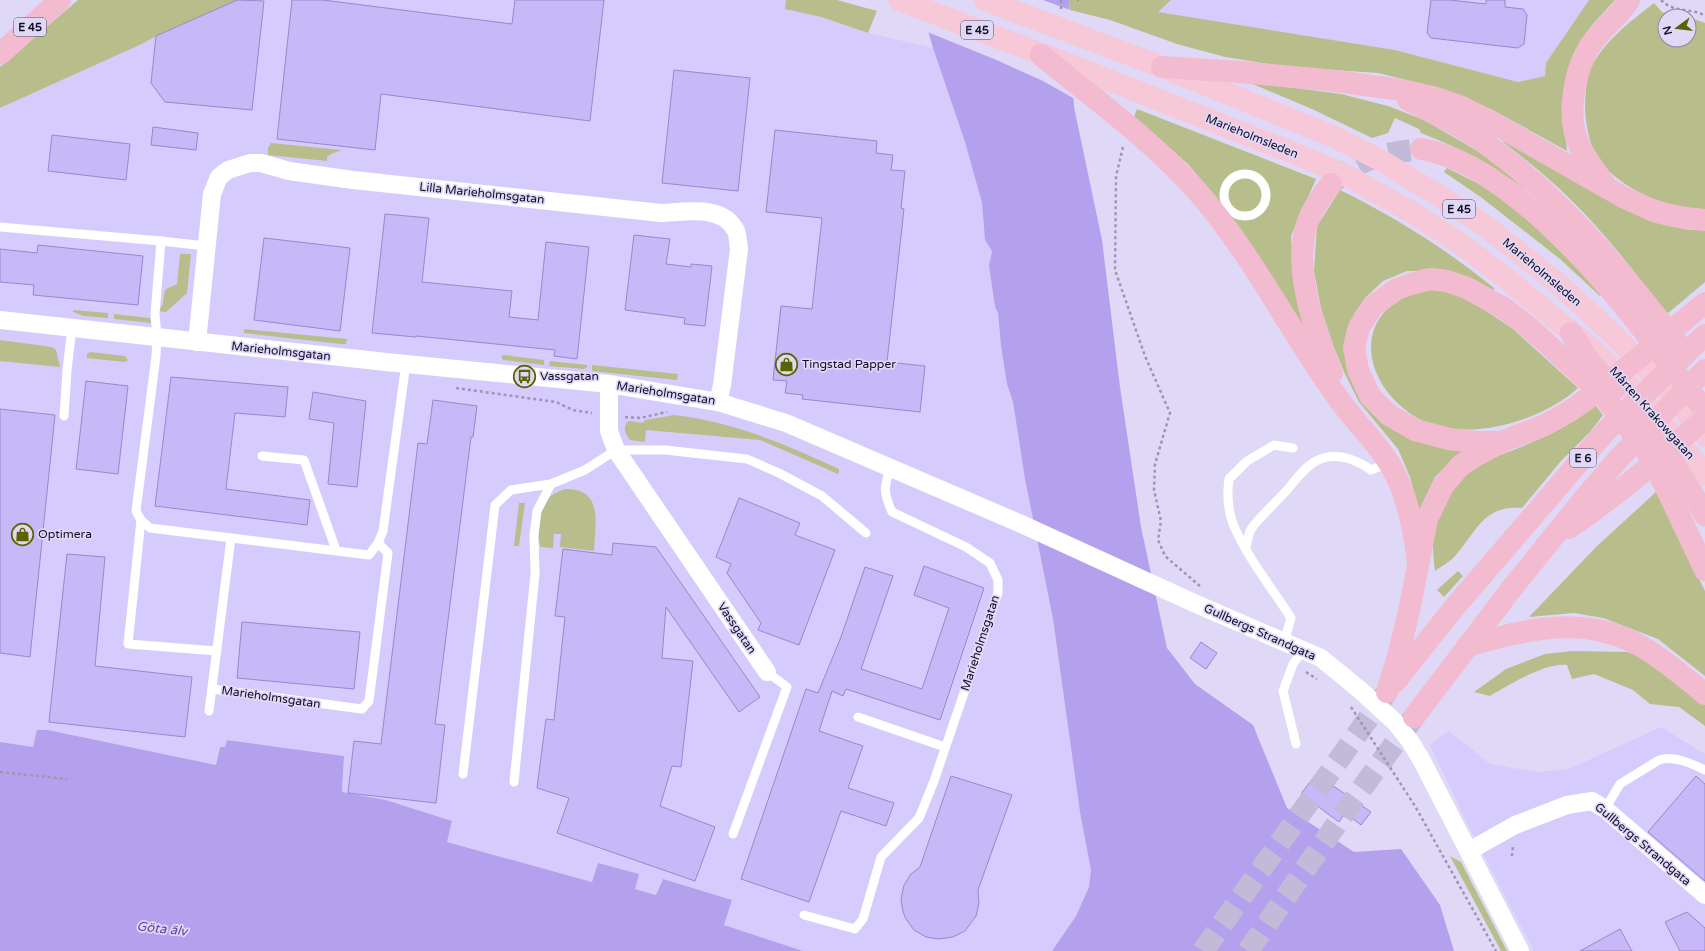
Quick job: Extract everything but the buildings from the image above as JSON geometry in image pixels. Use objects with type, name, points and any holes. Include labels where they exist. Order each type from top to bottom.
[{"type":"highway","points":[[0,35],[39,0]]},
{"type":"highway","name":"E 45","points":[[0,54],[60,0]]},
{"type":"highway","name":"Marieholmsleden","points":[[984,0],[1066,24],[1162,67],[1337,138],[1380,160],[1488,227],[1556,282],[1615,336]]},
{"type":"highway","name":"E 45","points":[[906,2],[1042,55],[1073,74]]},
{"type":"highway","points":[[1606,188],[1580,146],[1572,106],[1573,90],[1576,75],[1594,40],[1631,3]]},
{"type":"highway","points":[[1162,67],[1240,72],[1380,87],[1432,97],[1462,107],[1568,165],[1606,188],[1656,212],[1685,218],[1705,220]]},
{"type":"highway","points":[[1073,74],[1123,121],[1167,159],[1197,191],[1225,214],[1242,250],[1324,378],[1350,414],[1389,463],[1403,494],[1416,545],[1418,562]]},
{"type":"highway","name":"Marieholmsleden","points":[[1073,74],[1284,149],[1351,178],[1413,213],[1461,244],[1507,278],[1571,333],[1589,363]]},
{"type":"highway","points":[[1380,87],[1456,125],[1489,146],[1520,170],[1558,204],[1640,311],[1705,411]]},
{"type":"highway","points":[[1421,149],[1448,156],[1472,166],[1533,210],[1572,246],[1597,273],[1640,311],[1705,378]]},
{"type":"highway","points":[[1330,184],[1313,210],[1306,229],[1302,251],[1308,303],[1332,372],[1350,414]]},
{"type":"highway","points":[[1501,442],[1476,442],[1449,439],[1415,430],[1389,415],[1370,396],[1358,370],[1354,347],[1359,327],[1373,306],[1397,289],[1430,279],[1447,281],[1467,288],[1505,309],[1531,329],[1589,363],[1654,433],[1690,479],[1705,515]]},
{"type":"highway","points":[[1418,562],[1427,519],[1443,486],[1460,466],[1474,456],[1501,442],[1545,425],[1570,411],[1597,392],[1705,303]]},
{"type":"highway","name":"E 6","points":[[1418,562],[1406,626],[1387,692],[1453,609],[1605,432],[1705,335]]},
{"type":"highway","name":"Mårten Krakowgatan","points":[[1615,336],[1666,390],[1705,436]]},
{"type":"highway","name":"E 6","points":[[1414,717],[1467,646],[1620,457],[1705,370]]},
{"type":"highway","points":[[1553,538],[1595,511],[1634,480],[1705,418]]},
{"type":"highway","points":[[1690,479],[1705,570]]},
{"type":"highway","points":[[1467,646],[1530,630],[1573,626],[1597,630],[1625,639],[1648,651],[1705,694]]},
{"type":"street","name":"Lilla Marieholmsgatan","points":[[196,342],[212,194],[220,177],[228,170],[237,166],[250,163],[261,163],[289,171],[361,181],[661,213],[698,211],[719,214],[729,222],[736,231],[739,249],[722,385],[718,402]]},
{"type":"street","name":"Marieholmsgatan","points":[[0,320],[196,342],[609,384],[718,402],[786,423],[1019,523]]},
{"type":"street","name":"Vassgatan","points":[[609,384],[609,431],[616,450],[767,672]]},
{"type":"street","name":"Gullbergs Strandgata","points":[[1019,523],[1198,605],[1284,642],[1298,657],[1321,658],[1360,690],[1395,722],[1410,741],[1422,761],[1520,951]]},
{"type":"street","name":"Gullbergs Strandgata","points":[[1469,851],[1516,826],[1567,805],[1592,801],[1605,809],[1705,896]]},
{"type":"lane","points":[[1247,173],[1260,179],[1265,185],[1266,192],[1266,200],[1263,206],[1252,215],[1244,216],[1237,214],[1225,214],[1226,204],[1224,197],[1228,183],[1233,178],[1239,174],[1247,173]]},
{"type":"lane","points":[[0,227],[206,246]]},
{"type":"lane","points":[[161,241],[155,314],[157,337],[156,356],[136,511],[141,520],[150,528],[368,555],[378,543],[383,531],[406,363]]},
{"type":"lane","points":[[64,416],[72,328]]},
{"type":"lane","points":[[1284,642],[1291,618],[1233,523],[1227,495],[1229,479],[1247,461],[1274,445],[1293,448]]},
{"type":"lane","points":[[463,774],[495,505],[511,490],[551,484],[585,470],[616,450],[665,450],[747,459],[779,473],[822,496],[866,533]]},
{"type":"lane","points":[[262,456],[304,460],[336,550]]},
{"type":"lane","points":[[1246,546],[1250,532],[1254,525],[1304,470],[1316,460],[1330,457],[1347,458],[1361,462],[1371,470],[1389,463]]},
{"type":"lane","name":"Marieholmsgatan","points":[[804,915],[855,929],[863,919],[881,857],[919,818],[934,781],[998,593],[998,580],[990,563],[966,547],[892,512],[885,497],[885,485],[890,468]]},
{"type":"lane","points":[[514,782],[535,574],[534,535],[537,510],[551,484]]},
{"type":"lane","points":[[141,520],[128,644],[217,651]]},
{"type":"lane","name":"Marieholmsgatan","points":[[230,538],[212,689],[362,709],[369,701],[388,553],[378,543]]},
{"type":"lane","points":[[1296,744],[1283,691],[1298,657]]},
{"type":"lane","name":"Vassgatan","points":[[734,834],[787,687],[767,672]]},
{"type":"lane","points":[[209,711],[212,689]]},
{"type":"lane","points":[[858,717],[945,747]]},
{"type":"lane","points":[[1605,809],[1620,784],[1659,760],[1674,759],[1705,770]]},
{"type":"path","points":[[1061,0],[1066,24]]},
{"type":"path","points":[[1661,0],[1673,9],[1705,16]]},
{"type":"path","points":[[1124,142],[1116,176],[1115,270],[1145,356],[1170,413],[1154,464],[1154,490],[1161,521],[1158,540],[1165,556],[1200,586],[1201,596],[1198,605]]},
{"type":"path","points":[[448,387],[556,402],[573,410],[608,415],[640,418],[674,411]]},
{"type":"path","name":"Gullbergs Strandgata","points":[[1298,657],[1320,682]]},
{"type":"path","points":[[1348,703],[1415,806],[1496,951]]},
{"type":"path","points":[[0,772],[67,779]]},
{"type":"shaded area","points":[[237,0],[786,0],[785,9],[821,17],[868,33],[933,48],[965,142],[982,203],[985,240],[992,251],[989,266],[995,307],[998,313],[1007,384],[1013,402],[1025,479],[1053,619],[1080,812],[1092,870],[1089,887],[1076,916],[1052,951],[803,951],[724,925],[732,900],[663,879],[656,895],[635,889],[638,874],[598,863],[592,882],[447,842],[452,821],[386,800],[342,792],[344,756],[227,740],[225,747],[219,747],[216,765],[48,730],[34,747],[0,742],[0,108]]},
{"type":"shaded area","points":[[1171,0],[1589,0],[1546,63],[1545,76],[1518,82],[1395,50],[1157,12]]},
{"type":"shaded area","points":[[1661,727],[1705,754],[1705,951],[1534,951],[1468,825],[1430,745],[1449,731],[1490,764],[1537,772],[1569,769]]},
{"type":"green space","points":[[78,0],[237,0],[0,108],[0,67]]},
{"type":"green space","points":[[786,0],[837,0],[877,11],[868,33],[821,17],[785,9]]},
{"type":"green space","points":[[1069,0],[1171,0],[1158,12],[1395,50],[1518,82],[1545,76],[1546,63],[1589,0],[1615,0],[1592,25],[1574,54],[1563,109],[1567,151],[1491,109],[1435,87],[1378,73],[1287,67],[1225,57],[1177,44],[1110,20],[1070,10]]},
{"type":"green space","points":[[1654,3],[1658,8],[1657,8],[1657,48],[1697,48],[1697,20],[1705,23],[1705,209],[1677,206],[1662,202],[1634,189],[1609,171],[1600,161],[1593,149],[1588,134],[1585,103],[1589,72],[1596,58],[1603,49],[1627,24]]},
{"type":"green space","points":[[1248,82],[1341,94],[1388,106],[1424,120],[1493,160],[1527,191],[1476,158],[1421,133],[1419,129],[1395,118],[1388,133],[1372,138],[1312,109]]},
{"type":"green space","points":[[1137,109],[1316,179],[1291,236],[1293,268],[1307,331],[1218,200],[1188,164],[1134,117]]},
{"type":"green space","points":[[1504,139],[1664,225],[1690,230],[1705,230],[1705,282],[1667,314],[1621,255],[1583,212],[1546,176],[1503,142]]},
{"type":"green space","points":[[271,143],[342,150],[331,154],[327,157],[327,161],[268,155],[268,148]]},
{"type":"green space","points":[[1447,168],[1479,184],[1520,212],[1603,293],[1600,296],[1560,259],[1482,198],[1444,172]]},
{"type":"green space","points":[[1340,190],[1381,211],[1420,234],[1494,288],[1492,294],[1430,271],[1407,271],[1383,281],[1365,298],[1354,314],[1348,332],[1365,399],[1472,448],[1448,464],[1435,477],[1417,515],[1417,502],[1410,477],[1398,449],[1359,402],[1333,345],[1321,308],[1314,271],[1317,226]]},
{"type":"green space","points":[[180,254],[191,254],[187,293],[166,312],[159,311],[166,289],[177,284]]},
{"type":"green space","points":[[1421,289],[1444,289],[1470,300],[1513,329],[1578,388],[1563,400],[1544,410],[1524,419],[1502,425],[1480,429],[1458,429],[1438,426],[1419,419],[1403,408],[1390,395],[1379,379],[1373,363],[1371,346],[1374,329],[1383,313],[1399,299]]},
{"type":"green space","points":[[73,310],[108,313],[108,318],[84,316],[73,312]]},
{"type":"green space","points":[[114,314],[150,318],[151,323],[114,319]]},
{"type":"green space","points":[[244,329],[347,339],[346,344],[341,344],[244,333]]},
{"type":"green space","points":[[0,340],[52,347],[56,350],[60,367],[0,361]]},
{"type":"green space","points":[[90,352],[125,356],[128,360],[125,362],[87,358],[87,354]]},
{"type":"green space","points":[[504,355],[544,360],[544,365],[503,360],[501,356]]},
{"type":"green space","points":[[550,361],[587,365],[587,368],[549,366]]},
{"type":"green space","points":[[592,365],[678,374],[677,380],[592,371]]},
{"type":"green space","points":[[1596,406],[1603,415],[1590,432],[1561,461],[1522,508],[1509,508],[1489,515],[1453,558],[1435,571],[1433,544],[1438,520],[1450,494],[1461,479],[1484,462],[1551,434]]},
{"type":"green space","points":[[674,415],[718,423],[759,435],[839,469],[839,472],[838,474],[760,440],[646,430],[644,442],[630,440],[626,434],[625,427],[627,422],[643,423],[645,420]]},
{"type":"green space","points":[[565,489],[577,490],[586,494],[592,501],[596,519],[594,551],[560,547],[561,534],[554,534],[553,548],[541,547],[538,536],[538,523],[542,509],[550,497]]},
{"type":"green space","points":[[1656,492],[1705,591],[1705,676],[1658,639],[1603,618],[1574,613],[1529,617],[1596,547]]},
{"type":"green space","points":[[519,503],[525,503],[519,546],[514,546]]},
{"type":"green space","points":[[1458,571],[1463,576],[1444,597],[1437,590]]},
{"type":"green space","points":[[1572,651],[1627,652],[1640,656],[1705,703],[1705,726],[1679,707],[1650,704],[1633,690],[1594,674],[1572,679],[1567,665],[1549,667],[1528,675],[1490,696],[1474,692],[1506,669],[1545,654]]},
{"type":"green space","points":[[1450,856],[1461,862],[1507,951],[1501,951]]},
{"type":"water","points":[[919,0],[1069,0],[1074,107],[1102,240],[1120,387],[1141,527],[1167,648],[1195,684],[1253,725],[1287,808],[1354,852],[1401,849],[1440,905],[1454,951],[1052,951],[1076,916],[1089,887],[1091,870],[1080,812],[1053,619],[1025,479],[1013,402],[1007,384],[998,313],[995,307],[989,266],[992,251],[985,240],[982,203],[965,142],[933,48]]},
{"type":"water","name":"Göta älv","points":[[37,730],[48,730],[216,765],[220,747],[225,747],[227,740],[344,756],[342,792],[386,800],[452,821],[447,842],[592,882],[598,863],[639,874],[635,889],[656,895],[663,879],[732,900],[724,925],[803,951],[0,951],[0,742],[33,747]]},
{"type":"pier","points":[[20,0],[71,0],[0,62],[0,18]]},
{"type":"pier","points":[[917,0],[1043,0],[1070,10],[1075,99],[1043,81],[999,61],[925,31]]},
{"type":"tunnel","points":[[1331,184],[1352,168],[1373,158],[1395,152],[1421,149]]},
{"type":"tunnel","points":[[1203,951],[1387,692]]},
{"type":"tunnel","points":[[1248,951],[1352,802],[1414,717]]},
{"type":"place","name":"Tingstad Papper","points":[[786,364]]},
{"type":"place","name":"Vassgatan","points":[[525,376]]},
{"type":"place","name":"Optimera","points":[[22,534]]}]
